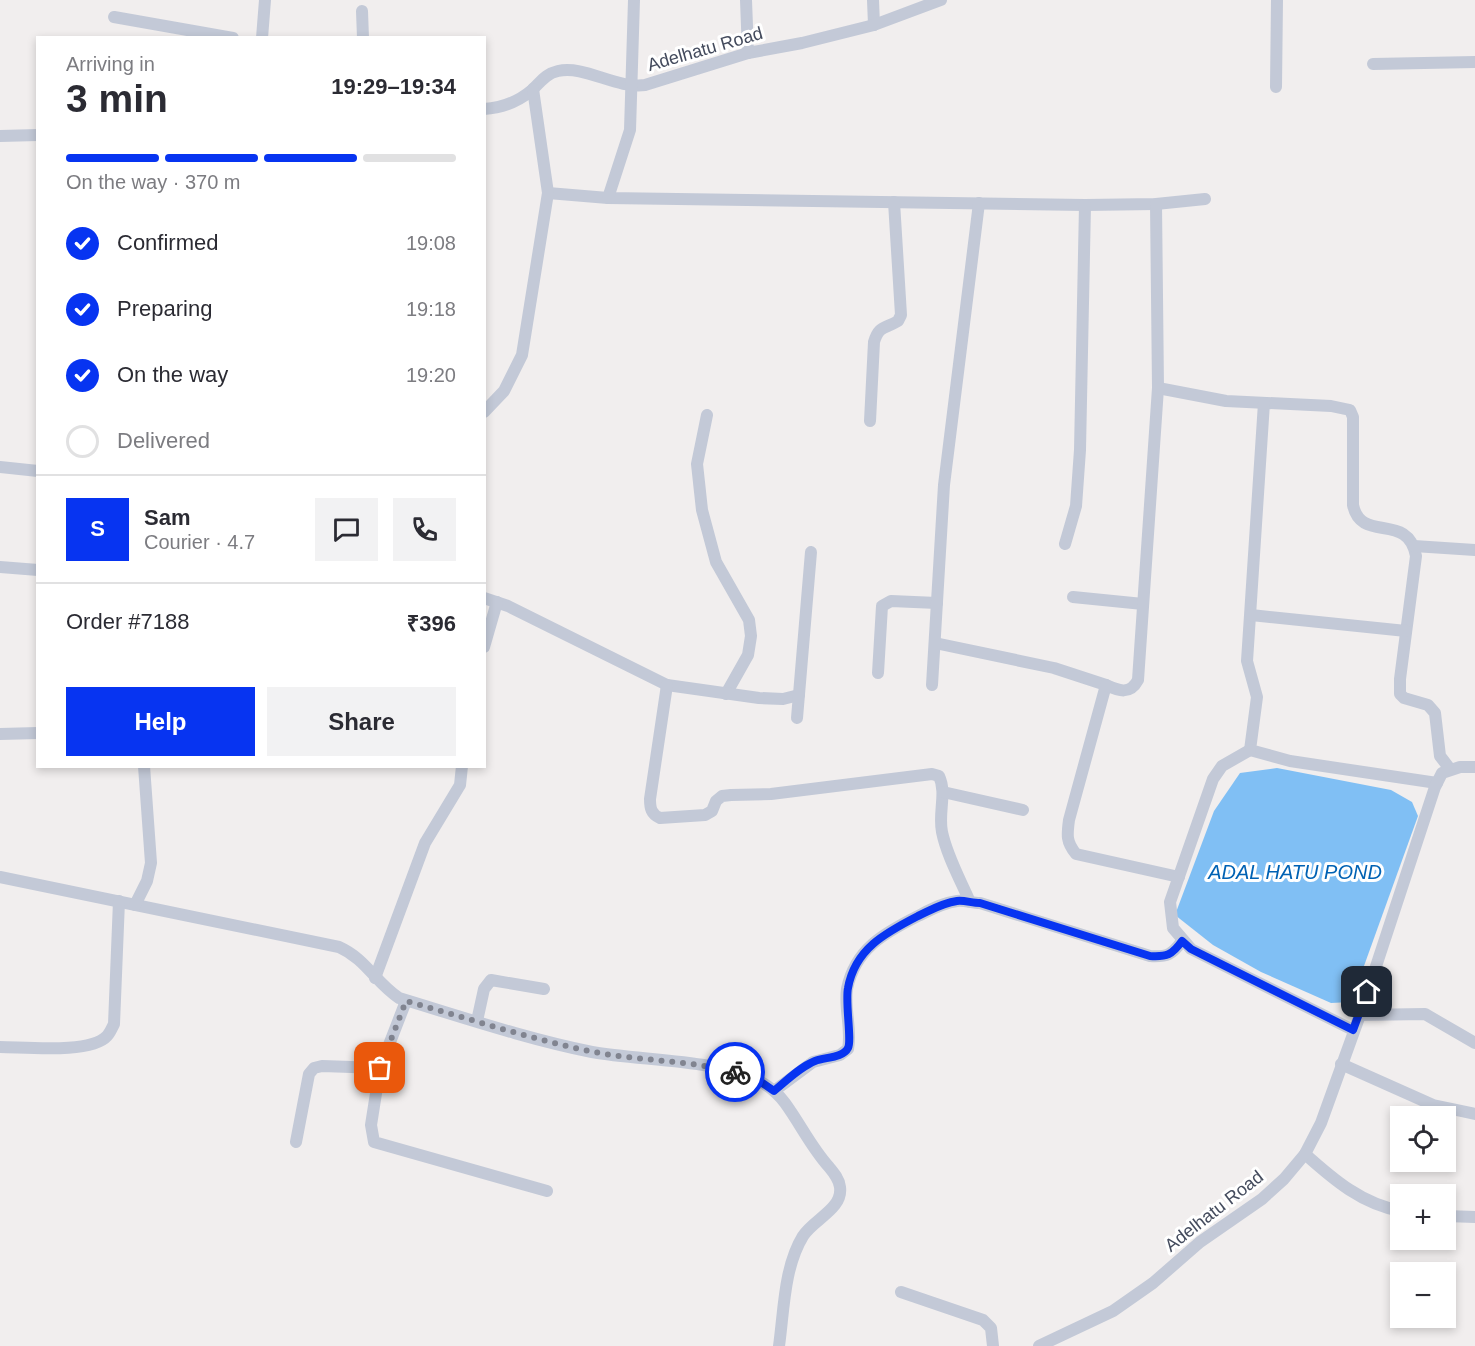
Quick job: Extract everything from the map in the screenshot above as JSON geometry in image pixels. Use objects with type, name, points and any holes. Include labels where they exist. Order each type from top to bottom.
[{"type":"street","points":[[262,36],[265,0]]},
{"type":"street","points":[[608,198],[630,130],[634,0]]},
{"type":"street","points":[[746,0],[748,53]]},
{"type":"street","points":[[873,0],[874,25]]},
{"type":"street","name":"Adelhatu Road","points":[[486,109],[506,105],[533,89],[545,75],[560,70],[573,71],[632,87],[645,85],[748,53],[802,44],[874,25],[941,0]]},
{"type":"street","points":[[1276,0],[1276,87]]},
{"type":"street","points":[[362,11],[363,36]]},
{"type":"street","points":[[114,17],[222,36]]},
{"type":"street","points":[[1373,64],[1475,62]]},
{"type":"street","points":[[486,410],[504,391],[522,355],[548,193],[533,89]]},
{"type":"street","points":[[0,136],[36,135]]},
{"type":"street","points":[[548,193],[608,198],[1085,205],[1156,204],[1205,199]]},
{"type":"street","points":[[870,421],[874,342],[881,328],[898,321],[901,315],[894,202]]},
{"type":"street","points":[[932,685],[948,446],[979,203]]},
{"type":"street","points":[[935,644],[1054,668],[1120,691],[1127,691],[1134,687],[1138,680],[1158,388],[1156,204]]},
{"type":"street","points":[[1065,544],[1076,506],[1080,450],[1085,205]]},
{"type":"street","points":[[1158,388],[1226,401],[1331,406],[1350,410],[1353,417],[1355,516],[1363,523],[1405,533],[1414,546],[1416,556],[1400,694],[1404,698],[1428,705],[1435,713],[1440,756],[1450,769],[1475,767]]},
{"type":"street","points":[[1250,750],[1257,697],[1247,661],[1264,403]]},
{"type":"street","points":[[707,415],[697,464],[702,510],[716,562],[749,620],[751,636],[748,655],[726,694]]},
{"type":"street","points":[[0,467],[36,471]]},
{"type":"street","points":[[1414,546],[1475,550]]},
{"type":"street","points":[[797,718],[811,552]]},
{"type":"street","points":[[0,567],[36,570]]},
{"type":"street","points":[[1073,597],[1143,604]]},
{"type":"street","points":[[486,599],[667,685],[770,699],[799,695]]},
{"type":"street","points":[[486,639],[497,602]]},
{"type":"street","points":[[878,673],[882,606],[891,602],[938,603]]},
{"type":"street","points":[[1251,615],[1406,631]]},
{"type":"street","points":[[667,685],[650,799],[650,808],[655,815],[660,818],[705,815],[712,811],[716,801],[722,796],[771,794],[932,774],[939,776],[943,784],[940,815],[942,831],[947,850],[970,902]]},
{"type":"street","points":[[1106,685],[1066,837],[1076,854],[1179,877]]},
{"type":"street","points":[[0,734],[36,733]]},
{"type":"street","points":[[1353,1030],[1191,949],[1173,928],[1170,911],[1179,877],[1213,779],[1222,766],[1250,750],[1290,761],[1437,783]]},
{"type":"street","points":[[135,905],[147,881],[151,864],[144,768]]},
{"type":"street","points":[[375,978],[425,843],[460,785],[462,768]]},
{"type":"street","name":"Adelhatu Road","points":[[1039,1346],[1113,1311],[1153,1283],[1200,1242],[1262,1199],[1284,1179],[1305,1154],[1321,1123],[1437,783],[1442,773],[1450,769]]},
{"type":"street","points":[[943,792],[1023,810]]},
{"type":"street","points":[[0,877],[339,947],[355,954],[385,990],[406,1001],[589,1051],[625,1058],[716,1068],[740,1074],[774,1091],[785,1103],[815,1152],[835,1175],[840,1186],[839,1197],[833,1207],[813,1223],[796,1250],[790,1268],[779,1346]]},
{"type":"street","points":[[0,1047],[80,1047],[97,1043],[107,1036],[114,1024],[119,901]]},
{"type":"street","points":[[774,1091],[813,1062],[840,1055],[848,1048],[850,1039],[847,1020],[847,990],[854,966],[869,946],[891,929],[941,905],[959,901],[970,902],[1150,956],[1163,957],[1173,954],[1182,941]]},
{"type":"street","points":[[477,1021],[484,989],[491,980],[544,989]]},
{"type":"street","points":[[406,1001],[380,1068],[371,1125],[374,1142],[547,1191]]},
{"type":"street","points":[[1359,1014],[1425,1014],[1475,1043]]},
{"type":"street","points":[[1341,1064],[1424,1101],[1475,1114]]},
{"type":"street","points":[[296,1142],[309,1074],[314,1068],[380,1068]]},
{"type":"street","points":[[1305,1154],[1335,1182],[1365,1200],[1390,1208]]},
{"type":"street","points":[[1456,1216],[1475,1217]]},
{"type":"street","points":[[901,1292],[983,1320],[992,1328],[993,1346]]},
{"type":"water","name":"ADAL HATU POND","points":[[1277,768],[1391,790],[1412,802],[1418,816],[1351,1002],[1331,1003],[1261,972],[1213,945],[1175,915],[1214,811],[1240,773]]},
{"type":"way so far","points":[[380,1068],[406,1001],[589,1051],[625,1058],[735,1072]]},
{"type":"route","points":[[735,1072],[761,1082],[774,1091],[813,1062],[840,1055],[848,1048],[850,1039],[847,1020],[847,990],[854,966],[869,946],[891,929],[941,905],[959,901],[980,903],[1150,956],[1163,957],[1173,954],[1182,941],[1191,949],[1353,1030],[1367,992]]}]
